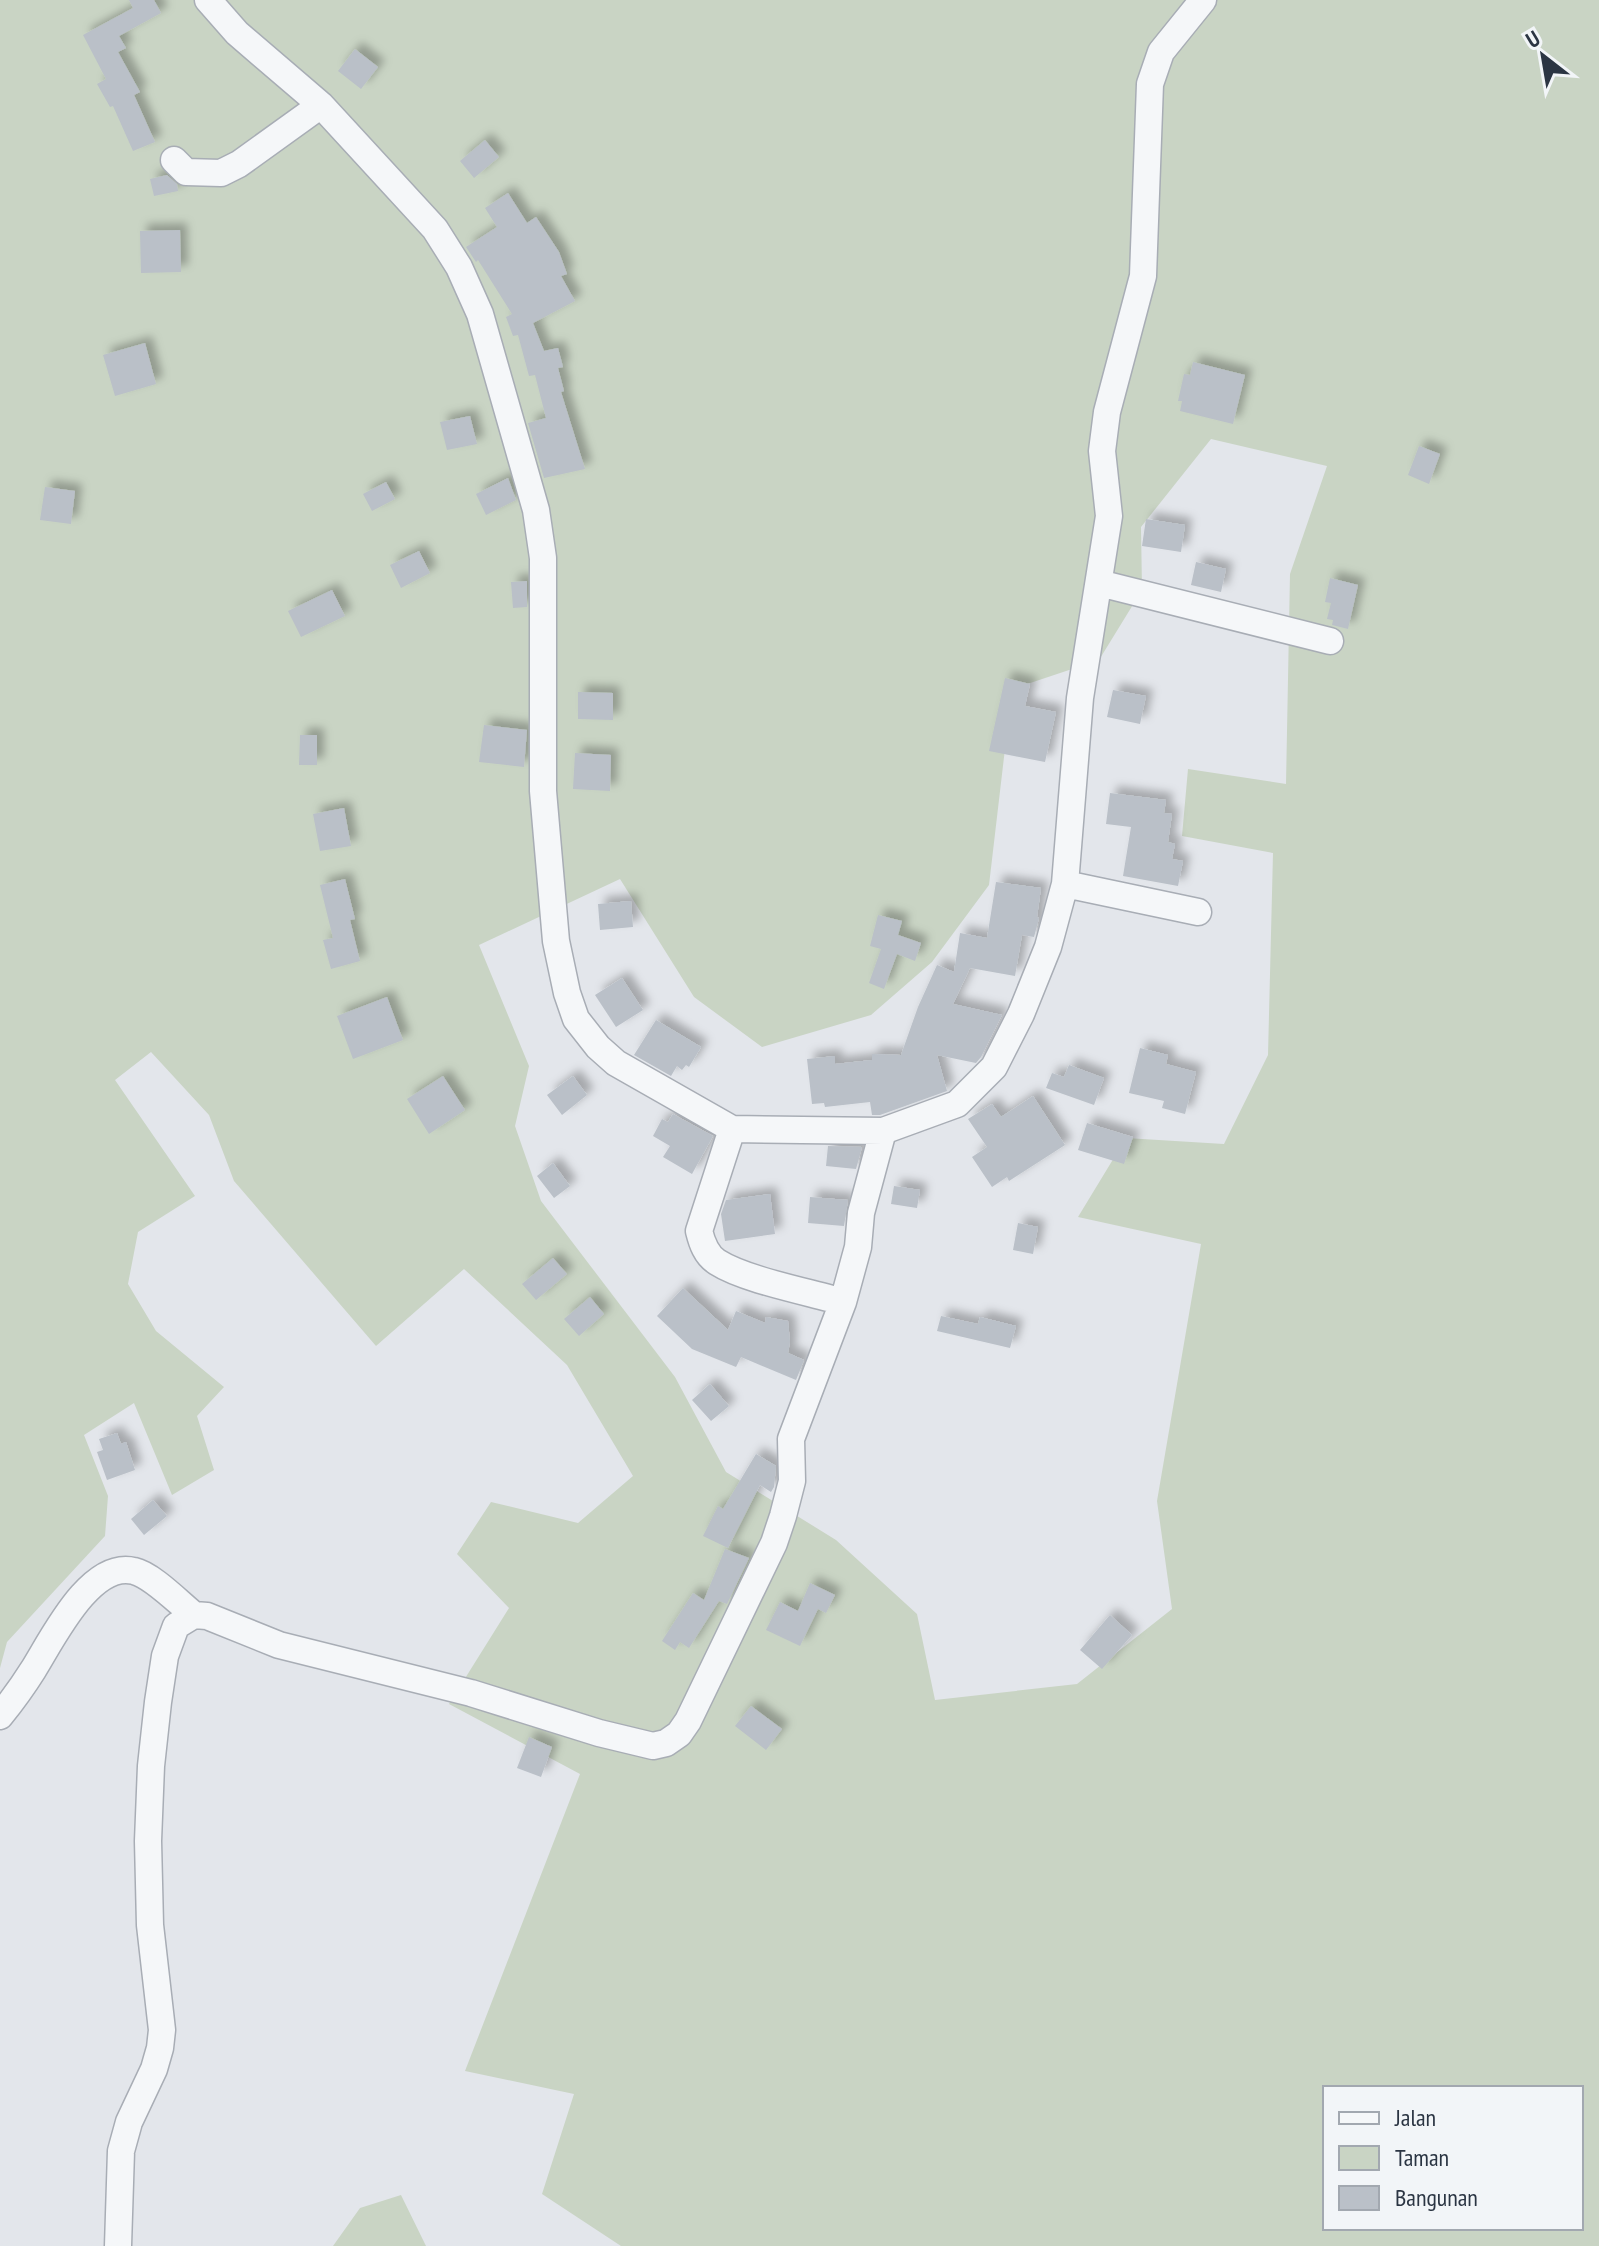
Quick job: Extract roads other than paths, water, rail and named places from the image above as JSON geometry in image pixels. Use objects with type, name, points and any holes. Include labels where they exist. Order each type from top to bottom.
[{"type":"street","points":[[208,0],[237,33],[321,105],[435,229],[459,267],[480,314],[536,510],[543,558],[543,791],[556,941],[571,1007],[584,1031],[616,1063],[732,1129],[883,1131],[957,1104],[994,1067],[1021,1014],[1048,947],[1065,884],[1076,736],[1109,516],[1102,451],[1107,412],[1143,276],[1150,84],[1161,52],[1203,0]]},
{"type":"street","points":[[174,160],[186,172],[221,173],[239,164],[321,105]]},
{"type":"street","points":[[1099,583],[1330,641]]},
{"type":"street","points":[[1065,884],[1198,912]]},
{"type":"street","points":[[732,1129],[699,1231],[703,1246],[716,1261],[742,1273],[843,1302]]},
{"type":"street","points":[[0,1716],[34,1668],[57,1628],[94,1582],[113,1571],[134,1571],[194,1615],[207,1616],[279,1645],[471,1693],[599,1733],[653,1746],[666,1743],[679,1734],[688,1721],[774,1543],[792,1481],[791,1439],[843,1302],[858,1247],[861,1213],[883,1131]]},
{"type":"street","points":[[118,2246],[121,2151],[129,2122],[154,2069],[162,2030],[150,1925],[148,1841],[158,1702],[170,1637],[176,1626],[194,1615]]}]
